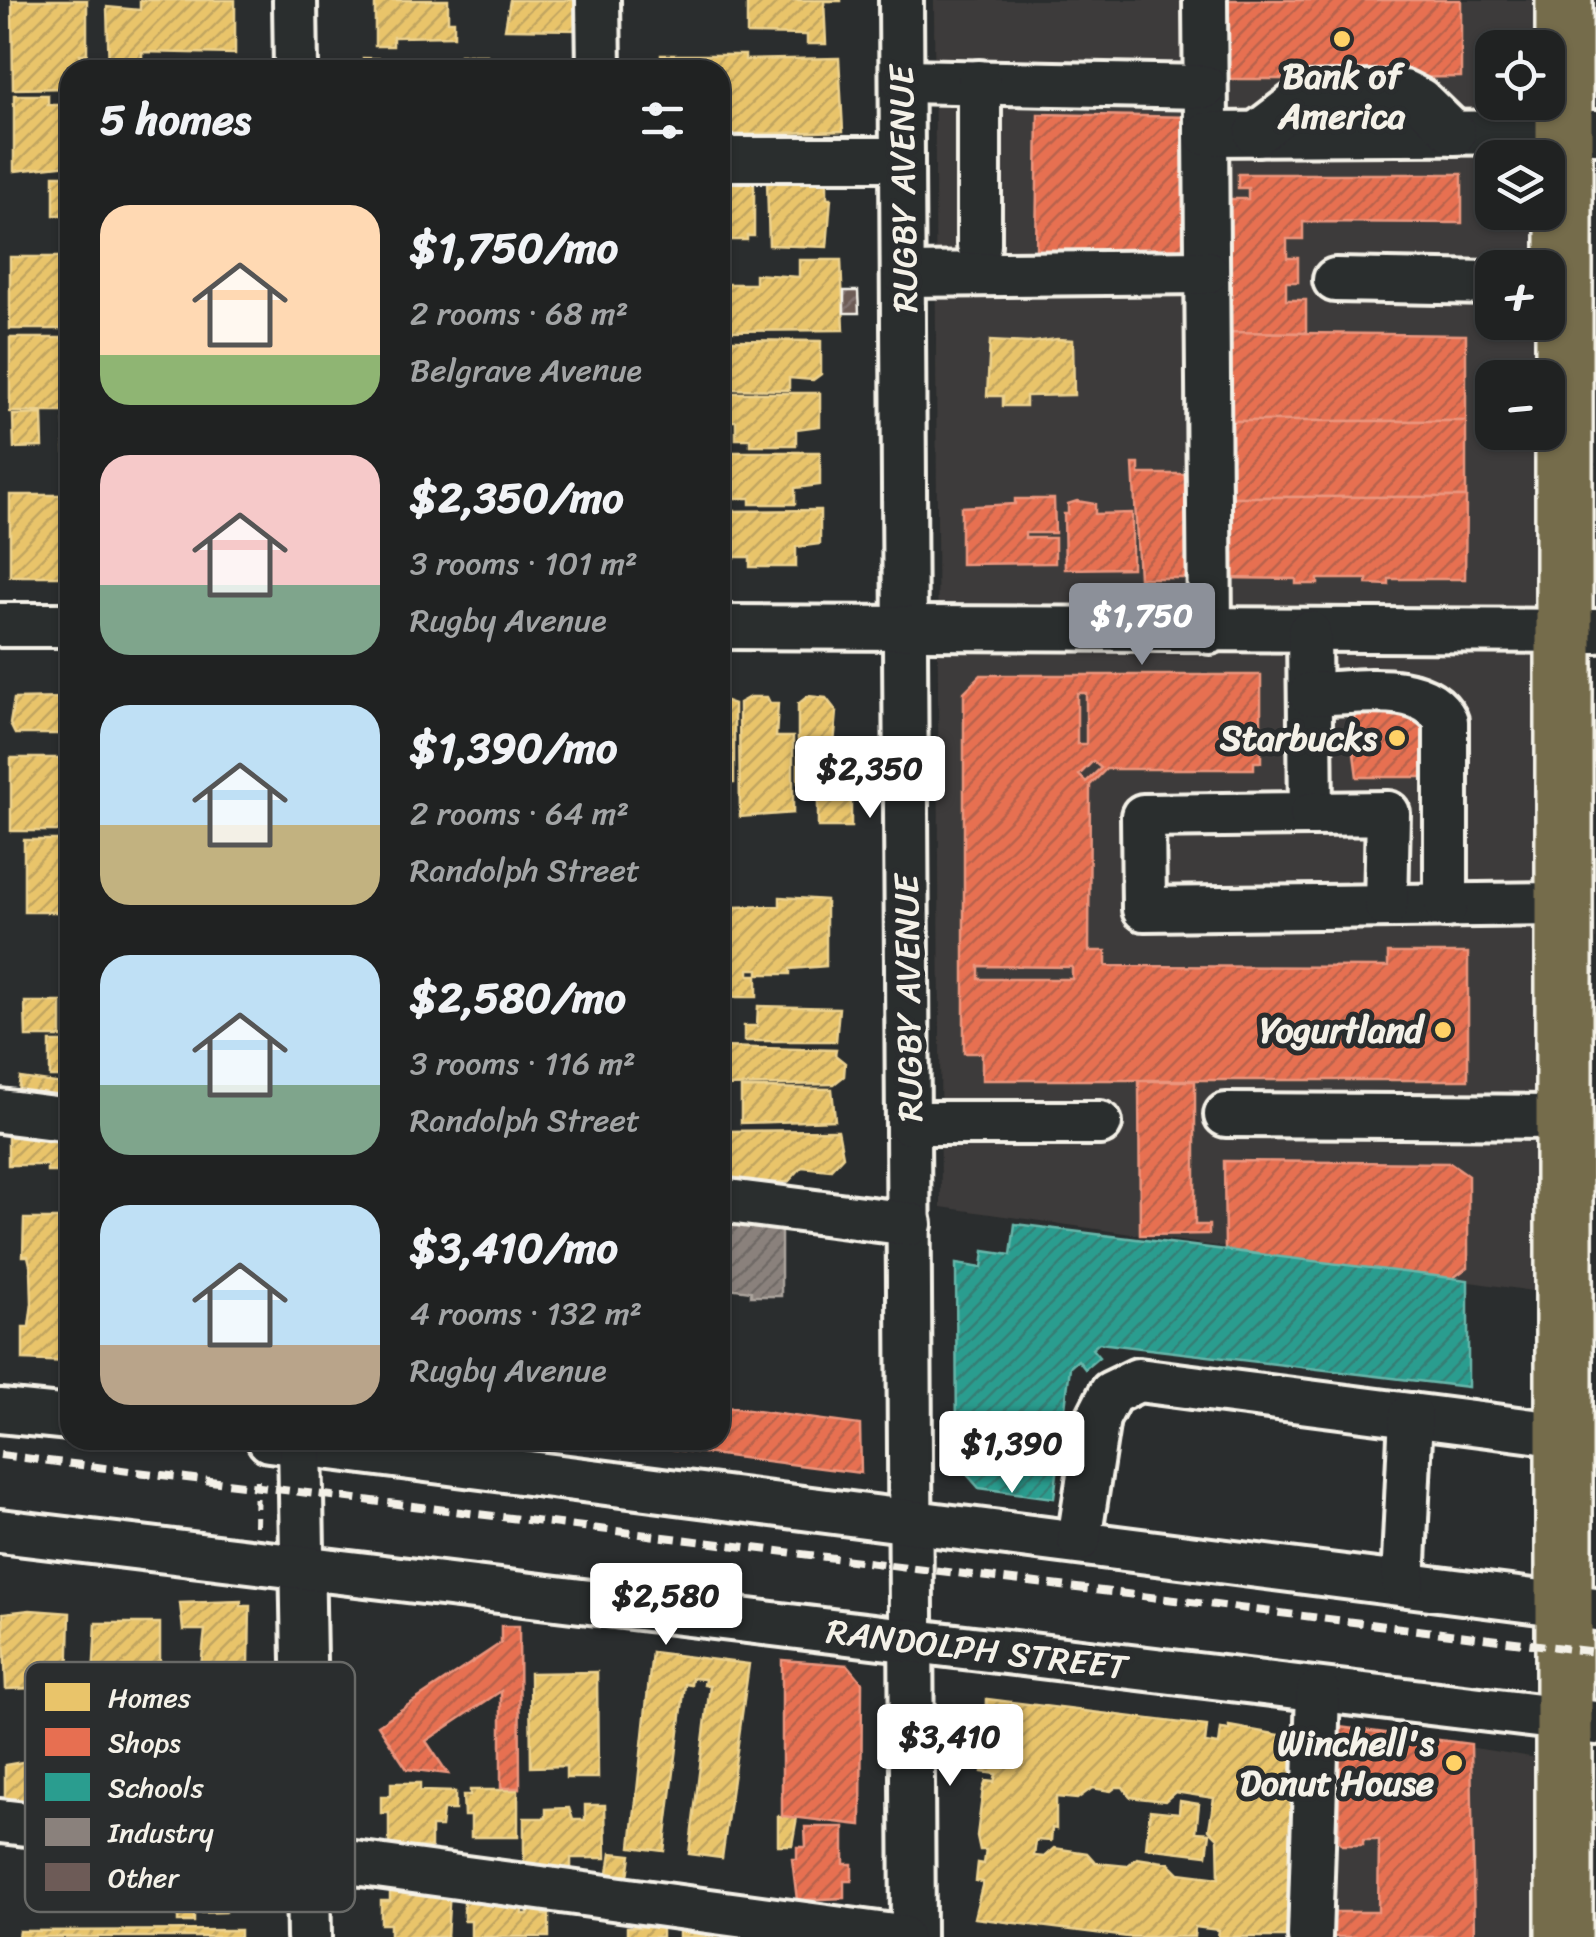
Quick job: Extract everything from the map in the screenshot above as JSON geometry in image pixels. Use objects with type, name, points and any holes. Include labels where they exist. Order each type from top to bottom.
[{"type":"main road","points":[[1561,250],[1580,133],[1564,0]]},
{"type":"main road","points":[[1559,340],[1580,631],[1580,836],[1564,904],[1580,1363],[1565,1434],[1579,1606],[1578,1721],[1564,1937]]},
{"type":"street","points":[[295,0],[296,60]]},
{"type":"street","points":[[598,0],[599,60]]},
{"type":"street","name":"RUGBY AVENUE","points":[[900,0],[905,275],[913,1937]]},
{"type":"street","points":[[1205,0],[1210,632]]},
{"type":"street","points":[[903,81],[1205,87]]},
{"type":"street","points":[[979,82],[979,245]]},
{"type":"street","points":[[1206,134],[1580,133]]},
{"type":"street","points":[[730,159],[902,160]]},
{"type":"street","points":[[905,275],[1207,272]]},
{"type":"street","points":[[1336,280],[1475,283]]},
{"type":"street","points":[[0,625],[60,625]]},
{"type":"street","points":[[730,627],[1580,631]]},
{"type":"street","points":[[1309,632],[1311,814]]},
{"type":"street","points":[[1310,694],[1414,694],[1436,703],[1446,721],[1446,906]]},
{"type":"street","points":[[1386,906],[1388,812],[1143,816],[1144,909],[1564,904]]},
{"type":"street","points":[[0,1111],[60,1119]]},
{"type":"street","points":[[1226,1115],[1575,1137]]},
{"type":"street","points":[[909,1123],[1100,1123]]},
{"type":"street","points":[[730,1201],[910,1224]]},
{"type":"street","points":[[1078,1540],[1098,1418],[1111,1393],[1138,1380],[1565,1434]]},
{"type":"street","points":[[0,1410],[60,1417]]},
{"type":"street","points":[[1403,1583],[1410,1415]]},
{"type":"street","points":[[282,1450],[301,1568],[304,1662]]},
{"type":"street","points":[[386,1450],[595,1460],[910,1521],[1579,1606]]},
{"type":"street","name":"RANDOLPH STREET","points":[[0,1532],[1578,1721]]},
{"type":"street","points":[[1310,1937],[1318,1692]]},
{"type":"street","points":[[0,1821],[25,1824]]},
{"type":"street","points":[[355,1866],[608,1918],[901,1937]]},
{"type":"street","points":[[309,1912],[309,1937]]},
{"type":"path","points":[[256,1532],[280,1450]]},
{"type":"shaded area","points":[[934,0],[1596,0],[1596,1300],[941,1207]]},
{"type":"shaded area","points":[[1331,1726],[1596,1767],[1596,1937],[1323,1937]]},
{"type":"building: Homes","points":[[12,0],[87,0],[87,54],[80,54],[82,60],[60,60],[60,88],[13,89]]},
{"type":"building: Homes","points":[[140,0],[235,0],[235,54],[142,52],[142,60],[109,60],[107,7],[140,10]]},
{"type":"building: Homes","points":[[359,0],[448,0],[448,21],[454,21],[454,36],[393,37],[393,46],[375,46],[375,3]]},
{"type":"building: Homes","points":[[510,0],[586,0],[582,30],[505,29]]},
{"type":"building: Homes","points":[[747,0],[841,1],[824,1],[826,44],[807,44],[807,35],[747,34]]},
{"type":"building: Homes","points":[[460,55],[487,55],[487,60],[460,60]]},
{"type":"building: Homes","points":[[661,55],[745,55],[745,60],[839,58],[843,131],[730,135],[730,60],[661,60]]},
{"type":"building: Homes","points":[[363,58],[460,60],[363,60]]},
{"type":"building: Homes","points":[[14,95],[48,95],[48,105],[60,105],[60,166],[14,171]]},
{"type":"building: Homes","points":[[54,175],[60,175],[60,215],[54,215]]},
{"type":"building: Homes","points":[[730,175],[754,175],[754,236],[747,236],[747,240],[730,240]]},
{"type":"building: Homes","points":[[827,179],[827,198],[831,198],[827,247],[769,245],[767,181]]},
{"type":"building: Homes","points":[[10,257],[60,257],[60,329],[10,329]]},
{"type":"building: Homes","points":[[799,260],[841,260],[844,330],[730,331],[730,284],[755,284],[755,274],[799,277]]},
{"type":"building: Homes","points":[[10,338],[60,338],[60,412],[10,412]]},
{"type":"building: Homes","points":[[730,340],[821,341],[821,374],[813,380],[789,378],[789,390],[732,389]]},
{"type":"building: Homes","points":[[1073,340],[1074,395],[1026,396],[1026,406],[1003,406],[1003,396],[987,396],[990,341],[1028,343]]},
{"type":"building: Homes","points":[[730,393],[820,393],[820,426],[796,429],[796,445],[750,445],[750,439],[736,439],[736,421],[730,421]]},
{"type":"building: Homes","points":[[42,414],[43,447],[14,448],[13,415]]},
{"type":"building: Homes","points":[[730,452],[820,452],[820,485],[795,488],[795,504],[750,504],[750,498],[735,498],[735,481],[730,481]]},
{"type":"building: Homes","points":[[10,495],[60,495],[60,576],[10,576]]},
{"type":"building: Homes","points":[[820,510],[820,544],[796,547],[796,567],[750,567],[750,557],[735,557],[735,540],[730,540],[730,511]]},
{"type":"building: Homes","points":[[808,696],[826,698],[837,712],[834,744],[851,754],[851,827],[818,827],[818,788],[816,794],[802,794],[802,783],[798,783],[798,704]]},
{"type":"building: Homes","points":[[750,697],[767,697],[770,703],[778,703],[776,737],[793,737],[793,813],[740,817],[739,703]]},
{"type":"building: Homes","points":[[60,698],[60,734],[15,734],[10,724],[14,699]]},
{"type":"building: Homes","points":[[730,703],[734,704],[734,783],[730,783]]},
{"type":"building: Homes","points":[[11,758],[60,758],[60,831],[11,831]]},
{"type":"building: Homes","points":[[24,840],[59,840],[59,912],[24,912]]},
{"type":"building: Homes","points":[[780,897],[826,900],[826,966],[790,969],[790,974],[758,974],[758,969],[749,969],[749,975],[757,975],[757,997],[730,997],[733,907],[780,906]]},
{"type":"building: Homes","points":[[25,1002],[60,1002],[60,1037],[26,1037]]},
{"type":"building: Homes","points":[[758,1006],[839,1008],[836,1041],[744,1041],[744,1026],[757,1026]]},
{"type":"building: Homes","points":[[50,1042],[60,1042],[60,1077],[50,1077]]},
{"type":"building: Homes","points":[[730,1047],[836,1050],[835,1055],[845,1063],[844,1076],[834,1084],[730,1086]]},
{"type":"building: Homes","points":[[20,1078],[60,1084],[60,1104],[17,1098]]},
{"type":"building: Homes","points":[[741,1088],[832,1089],[835,1120],[741,1123]]},
{"type":"building: Homes","points":[[838,1130],[843,1156],[830,1170],[802,1167],[788,1182],[730,1183],[730,1131]]},
{"type":"building: Homes","points":[[60,1135],[60,1172],[47,1172],[47,1165],[8,1165],[8,1136]]},
{"type":"building: Homes","points":[[24,1219],[60,1219],[60,1362],[23,1360],[23,1327],[29,1327],[32,1303],[31,1269],[28,1256],[23,1256]]},
{"type":"building: Homes","points":[[241,1601],[241,1606],[250,1606],[249,1662],[202,1662],[205,1630],[183,1630],[180,1603]]},
{"type":"building: Homes","points":[[3,1613],[70,1613],[69,1662],[25,1662],[25,1688],[6,1689]]},
{"type":"building: Homes","points":[[96,1623],[160,1623],[160,1662],[94,1662]]},
{"type":"building: Homes","points":[[652,1652],[749,1664],[722,1858],[689,1854],[710,1686],[704,1685],[705,1679],[692,1678],[691,1685],[685,1684],[664,1851],[631,1847]]},
{"type":"building: Homes","points":[[597,1672],[598,1778],[566,1778],[566,1766],[531,1767],[530,1673]]},
{"type":"building: Homes","points":[[987,1699],[1207,1726],[1205,1743],[1219,1745],[1221,1729],[1229,1730],[1229,1726],[1291,1737],[1292,1937],[1218,1937],[1219,1930],[1195,1927],[1194,1937],[1128,1937],[974,1918],[983,1882],[976,1881],[978,1863],[984,1864],[986,1850],[980,1850],[977,1836],[983,1789],[986,1781],[994,1782],[996,1774],[982,1772],[980,1738],[986,1738]],"holes":[[[1123,1787],[1130,1797],[1165,1801],[1175,1792],[1214,1798],[1209,1829],[1218,1838],[1219,1878],[1179,1873],[1169,1863],[1137,1858],[1127,1866],[1096,1863],[1087,1853],[1054,1848],[1044,1857],[1034,1856],[1036,1840],[1051,1841],[1052,1828],[1056,1829],[1056,1797],[1077,1799],[1092,1788],[1111,1791]]]},
{"type":"building: Homes","points":[[25,1762],[25,1801],[5,1801],[5,1765]]},
{"type":"building: Homes","points":[[391,1783],[420,1783],[420,1791],[455,1792],[455,1810],[443,1810],[441,1827],[431,1827],[431,1847],[389,1847],[389,1813],[381,1813],[381,1796],[391,1796]]},
{"type":"building: Homes","points":[[470,1790],[518,1790],[518,1837],[471,1837],[471,1816],[464,1816],[463,1795],[470,1795]]},
{"type":"building: Homes","points":[[1180,1801],[1199,1804],[1196,1832],[1210,1833],[1207,1855],[1146,1848],[1150,1810],[1179,1813]]},
{"type":"building: Homes","points":[[585,1805],[605,1805],[606,1858],[571,1858],[571,1868],[524,1869],[524,1818],[546,1818],[546,1809],[569,1808],[573,1820],[585,1820]]},
{"type":"building: Homes","points":[[778,1816],[797,1817],[792,1845],[778,1845]]},
{"type":"building: Homes","points":[[611,1853],[631,1855],[627,1883],[607,1880]]},
{"type":"building: Homes","points":[[390,1890],[450,1890],[447,1937],[390,1937],[390,1924],[381,1924],[381,1901],[390,1901]]},
{"type":"building: Homes","points":[[472,1897],[523,1898],[522,1914],[528,1914],[528,1905],[544,1906],[544,1915],[549,1915],[549,1937],[471,1937],[471,1921],[464,1921],[464,1901],[472,1901]]},
{"type":"building: Homes","points":[[225,1912],[194,1913],[194,1922],[178,1922],[178,1913],[160,1913]]},
{"type":"building: Homes","points":[[627,1927],[662,1927],[662,1937],[627,1937]]},
{"type":"building: Homes","points":[[240,1930],[240,1937],[18,1937],[19,1931]]},
{"type":"building: Homes","points":[[679,1932],[757,1932],[760,1937],[679,1937]]},
{"type":"building: Shops","name":"Bank of America","points":[[1224,0],[1461,0],[1461,77],[1299,79],[1288,85],[1288,79],[1224,79]]},
{"type":"building: Shops","points":[[1038,114],[1194,117],[1185,255],[1036,253]]},
{"type":"building: Shops","points":[[1238,174],[1462,174],[1462,223],[1303,222],[1303,239],[1287,239],[1287,258],[1298,258],[1298,282],[1286,282],[1286,300],[1306,300],[1306,333],[1222,332],[1222,199],[1248,199],[1248,188],[1238,188]]},
{"type":"building: Shops","points":[[1222,332],[1466,335],[1466,421],[1222,421]]},
{"type":"building: Shops","points":[[1222,421],[1466,421],[1466,497],[1222,497]]},
{"type":"building: Shops","points":[[1133,464],[1139,464],[1139,474],[1193,474],[1196,578],[1139,578]]},
{"type":"building: Shops","points":[[1222,497],[1466,497],[1465,579],[1389,579],[1389,585],[1367,584],[1367,579],[1318,579],[1318,584],[1296,584],[1296,579],[1221,578]]},
{"type":"building: Shops","points":[[1015,499],[1054,499],[1055,533],[1025,533],[1025,538],[1055,538],[1055,563],[961,564],[961,507],[1015,504]]},
{"type":"building: Shops","points":[[1068,504],[1095,504],[1095,514],[1132,513],[1132,568],[1065,569],[1064,514],[1068,514]]},
{"type":"building: Shops","points":[[981,675],[1261,675],[1261,762],[1254,762],[1254,769],[1106,769],[1090,785],[1089,951],[1106,951],[1106,966],[1388,967],[1388,953],[1468,953],[1468,1080],[982,1080],[982,1053],[964,1053],[964,692]],"holes":[[[1077,693],[1086,693],[1086,744],[1077,744]],[[1093,761],[1101,768],[1086,782],[1079,775]],[[979,966],[1072,967],[1072,979],[979,979]]]},
{"type":"building: Shops","name":"Starbucks","points":[[1356,701],[1437,718],[1426,777],[1357,777],[1353,746]]},
{"type":"building: Shops","points":[[1139,1081],[1195,1081],[1195,1225],[1209,1225],[1209,1234],[1140,1235]]},
{"type":"building: Shops","points":[[1224,1161],[1451,1163],[1468,1175],[1468,1267],[1453,1278],[1225,1252]]},
{"type":"building: Shops","points":[[730,1408],[860,1425],[861,1473],[695,1452],[730,1450]]},
{"type":"building: Shops","points":[[501,1626],[519,1626],[520,1788],[501,1788],[501,1691],[426,1741],[448,1774],[407,1769],[378,1725],[501,1643]]},
{"type":"building: Shops","points":[[782,1660],[848,1665],[862,1682],[861,1825],[782,1816]]},
{"type":"building: Shops","points":[[1339,1727],[1471,1744],[1474,1937],[1323,1937],[1323,1912],[1378,1912],[1379,1840],[1363,1840],[1363,1845],[1342,1845],[1339,1841]]},
{"type":"building: Shops","points":[[805,1827],[844,1827],[844,1864],[852,1864],[852,1881],[844,1881],[844,1898],[797,1900],[792,1859],[797,1859],[797,1847],[806,1847]]},
{"type":"building: Schools","points":[[1015,1224],[1468,1280],[1468,1387],[1099,1343],[1092,1349],[1099,1357],[1085,1369],[1078,1360],[1070,1367],[1054,1498],[979,1488],[957,1463],[956,1264],[982,1268],[984,1251],[1011,1255]]},
{"type":"building: Industry","points":[[730,1215],[781,1222],[781,1296],[751,1296],[751,1291],[730,1288]]},
{"type":"building: Other","points":[[844,291],[858,291],[859,313],[844,313]]},
{"type":"railway","points":[[0,1455],[1596,1652]]},
{"type":"place","name":"Bank of America","points":[[1342,39]]},
{"type":"place","name":"Starbucks","points":[[1397,738]]},
{"type":"place","name":"Yogurtland","points":[[1443,1030]]},
{"type":"place","name":"Winchell's Donut House","points":[[1454,1763]]}]
